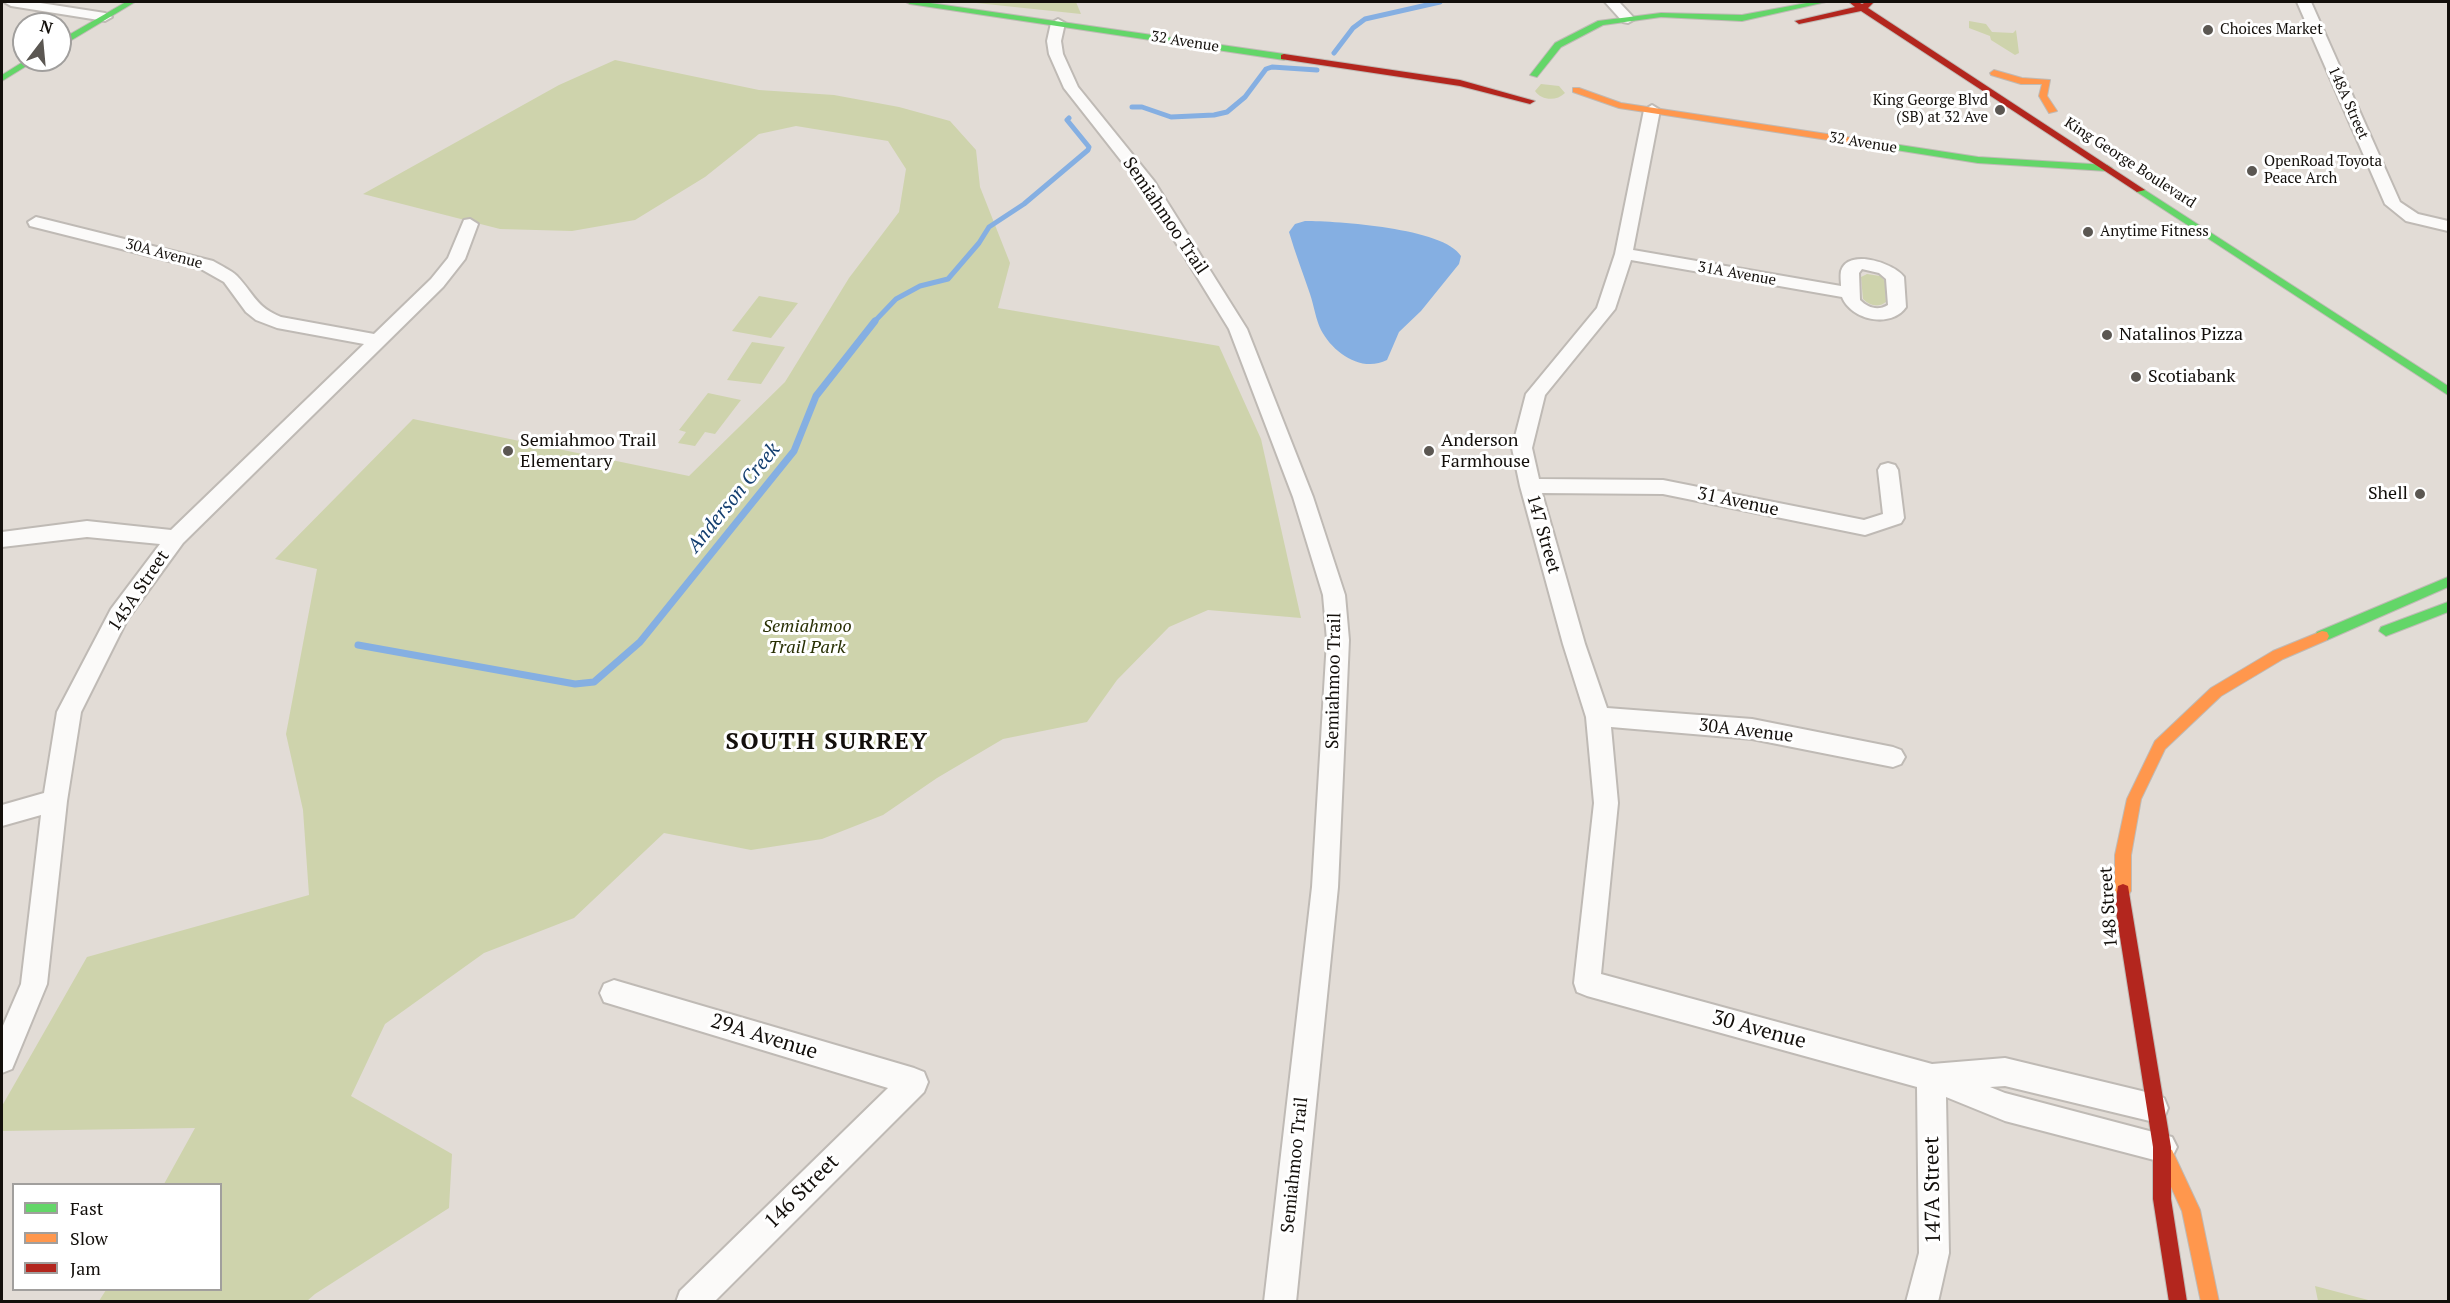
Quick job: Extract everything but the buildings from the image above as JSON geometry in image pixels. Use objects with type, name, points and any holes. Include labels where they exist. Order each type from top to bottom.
[{"type":"street","points":[[11,2],[105,17]]},
{"type":"street","points":[[72,37],[131,2]]},
{"type":"street","name":"32 Avenue","points":[[910,2],[1460,83],[1489,85],[1550,75]]},
{"type":"street","points":[[1612,2],[1634,18],[1708,25],[1801,21],[1862,4]]},
{"type":"street","points":[[1530,101],[1517,90],[1522,79],[1558,45],[1594,26],[1634,18],[1667,15],[1742,18],[1822,2]]},
{"type":"street","name":"148A Street","points":[[2304,2],[2392,204],[2401,213],[2422,222],[2448,226]]},
{"type":"street","name":"King George Boulevard","points":[[1862,4],[2107,168],[2448,391]]},
{"type":"street","name":"Semiahmoo Trail","points":[[1058,23],[1054,41],[1056,54],[1071,88],[1148,184],[1238,329],[1303,497],[1334,595],[1338,639],[1325,887],[1280,1302]]},
{"type":"street","points":[[1566,56],[1571,38]]},
{"type":"street","name":"King George Boulevard","points":[[1989,70],[2021,81],[2047,82],[2043,96],[2057,114],[1989,70]]},
{"type":"street","name":"32 Avenue","points":[[1460,83],[1547,105]]},
{"type":"street","name":"32 Avenue","points":[[1572,93],[1619,105],[1978,160],[2052,167],[2107,168]]},
{"type":"street","name":"147 Street","points":[[1587,983],[1606,803],[1598,717],[1574,644],[1530,486],[1522,448],[1536,394],[1606,309],[1624,254],[1652,110]]},
{"type":"street","points":[[2107,168],[2130,173],[2186,208],[2215,222]]},
{"type":"street","name":"30A Avenue","points":[[36,222],[207,265],[230,278],[252,308],[262,316],[277,322],[378,341]]},
{"type":"street","name":"145A Street","points":[[2,1059],[34,984],[55,801],[69,712],[119,615],[176,538],[436,283],[456,259],[470,224]]},
{"type":"street","name":"31A Avenue","points":[[1624,254],[1851,293]]},
{"type":"street","name":"31 Avenue","points":[[1530,486],[1663,487],[1865,528],[1894,518],[1888,470]]},
{"type":"street","points":[[2,539],[87,529],[176,538]]},
{"type":"street","name":"148 Street","points":[[2178,1302],[2163,1199],[2162,1147],[2123,905],[2123,855],[2134,799],[2160,745],[2216,692],[2278,655],[2448,582]]},
{"type":"street","points":[[2372,636],[2448,607]]},
{"type":"street","name":"148 Street","points":[[2216,692],[2277,671]]},
{"type":"street","name":"30A Avenue","points":[[1598,717],[1752,729],[1893,757]]},
{"type":"street","points":[[2,814],[55,801]]},
{"type":"street","name":"30 Avenue","points":[[1587,983],[1931,1077],[2005,1107],[2162,1147]]},
{"type":"street","name":"29A Avenue","points":[[614,993],[914,1082]]},
{"type":"street","name":"30 Avenue","points":[[1931,1077],[2005,1072],[2154,1108]]},
{"type":"street","name":"147A Street","points":[[1922,1302],[1934,1253],[1931,1077]]},
{"type":"street","name":"146 Street","points":[[691,1302],[914,1082]]},
{"type":"street","name":"148 Street","points":[[2162,1147],[2191,1210],[2210,1302]]},
{"type":"green space","points":[[967,2],[1076,2],[1081,14]]},
{"type":"green space","points":[[1969,21],[1986,24],[1992,32],[2013,33],[2016,30],[2019,53],[2015,55],[1991,40],[1990,36],[1969,28]]},
{"type":"green space","name":"Semiahmoo Trail Park","points":[[615,60],[759,90],[834,95],[899,107],[950,121],[976,150],[980,187],[1010,263],[998,308],[1219,346],[1261,439],[1301,618],[1208,610],[1169,627],[1117,680],[1087,722],[1003,739],[937,778],[883,815],[822,839],[751,850],[664,833],[574,918],[484,953],[385,1024],[351,1096],[452,1154],[449,1208],[307,1301],[99,1301],[105,1291],[222,1291],[222,1183],[165,1183],[195,1128],[2,1131],[2,1106],[87,957],[309,895],[303,810],[286,734],[317,569],[275,559],[413,419],[689,476],[785,382],[849,278],[899,212],[906,169],[888,141],[796,126],[759,134],[705,177],[635,220],[572,231],[500,229],[363,194],[559,85]]},
{"type":"green space","points":[[1541,84],[1559,86],[1565,93],[1553,99],[1545,98],[1535,91]]},
{"type":"green space","points":[[1867,274],[1880,276],[1885,281],[1886,302],[1883,304],[1874,305],[1863,299],[1861,277]]},
{"type":"green space","points":[[759,296],[798,303],[771,338],[732,331]]},
{"type":"green space","points":[[752,342],[785,347],[761,384],[727,380]]},
{"type":"green space","points":[[708,393],[741,400],[715,434],[705,432],[695,446],[678,443],[686,432],[679,430]]},
{"type":"green space","points":[[2315,1286],[2372,1301],[2318,1301]]},
{"type":"water","points":[[1305,221],[1364,225],[1413,233],[1451,246],[1461,256],[1459,264],[1421,311],[1399,332],[1387,360],[1368,364],[1349,358],[1333,346],[1321,330],[1289,232],[1295,224]]},
{"type":"waterway","name":"Anderson Creek","points":[[1334,53],[1353,28],[1365,19],[1440,2]]},
{"type":"waterway","name":"Anderson Creek","points":[[1132,107],[1142,107],[1171,117],[1214,115],[1227,112],[1245,97],[1266,69],[1272,67],[1317,70]]},
{"type":"waterway","name":"Anderson Creek","points":[[874,322],[896,299],[920,286],[948,279],[979,243],[989,227],[1024,204],[1088,150],[1089,147],[1067,120],[1069,118]]},
{"type":"waterway","name":"Anderson Creek","points":[[358,645],[575,684],[594,682],[640,642],[794,451],[816,396],[875,321]]},
{"type":"traffic: fast","points":[[72,37],[131,2]]},
{"type":"traffic: fast","points":[[910,2],[1284,57]]},
{"type":"traffic: fast","points":[[1534,75],[1558,45],[1601,23],[1661,15],[1742,18],[1822,2]]},
{"type":"traffic: fast","points":[[2,78],[12,72]]},
{"type":"traffic: fast","points":[[1880,145],[1978,160],[2107,168]]},
{"type":"traffic: fast","points":[[2140,190],[2448,391]]},
{"type":"traffic: fast","points":[[2322,636],[2448,582]]},
{"type":"traffic: fast","points":[[2386,631],[2448,607]]},
{"type":"traffic: slow","points":[[1994,73],[2021,81],[2047,82],[2043,96],[2052,111]]},
{"type":"traffic: slow","points":[[1576,90],[1619,105],[1880,145]]},
{"type":"traffic: slow","points":[[2123,891],[2123,855],[2134,799],[2160,745],[2216,692],[2278,655],[2322,636]]},
{"type":"traffic: slow","points":[[2166,1156],[2191,1210],[2210,1302]]},
{"type":"traffic: jam","points":[[1853,2],[2140,190]]},
{"type":"traffic: jam","points":[[1799,21],[1863,8],[1870,2]]},
{"type":"traffic: jam","points":[[1284,57],[1460,83],[1530,101]]},
{"type":"traffic: jam","points":[[2123,891],[2123,905],[2162,1147],[2162,1199],[2178,1302]]},
{"type":"place","name":"Choices Market","points":[[2208,30]]},
{"type":"place","name":"King George Blvd (SB) at 32 Ave","points":[[2000,110]]},
{"type":"place","name":"OpenRoad Toyota Peace Arch","points":[[2252,171]]},
{"type":"place","name":"Anytime Fitness","points":[[2088,232]]},
{"type":"place","name":"Natalinos Pizza","points":[[2107,335]]},
{"type":"place","name":"Scotiabank","points":[[2136,377]]},
{"type":"place","name":"Semiahmoo Trail Elementary","points":[[508,451]]},
{"type":"place","name":"Anderson Farmhouse","points":[[1429,451]]},
{"type":"place","name":"Shell","points":[[2420,494]]},
{"type":"district","name":"SOUTH SURREY","points":[[827,742]]}]
